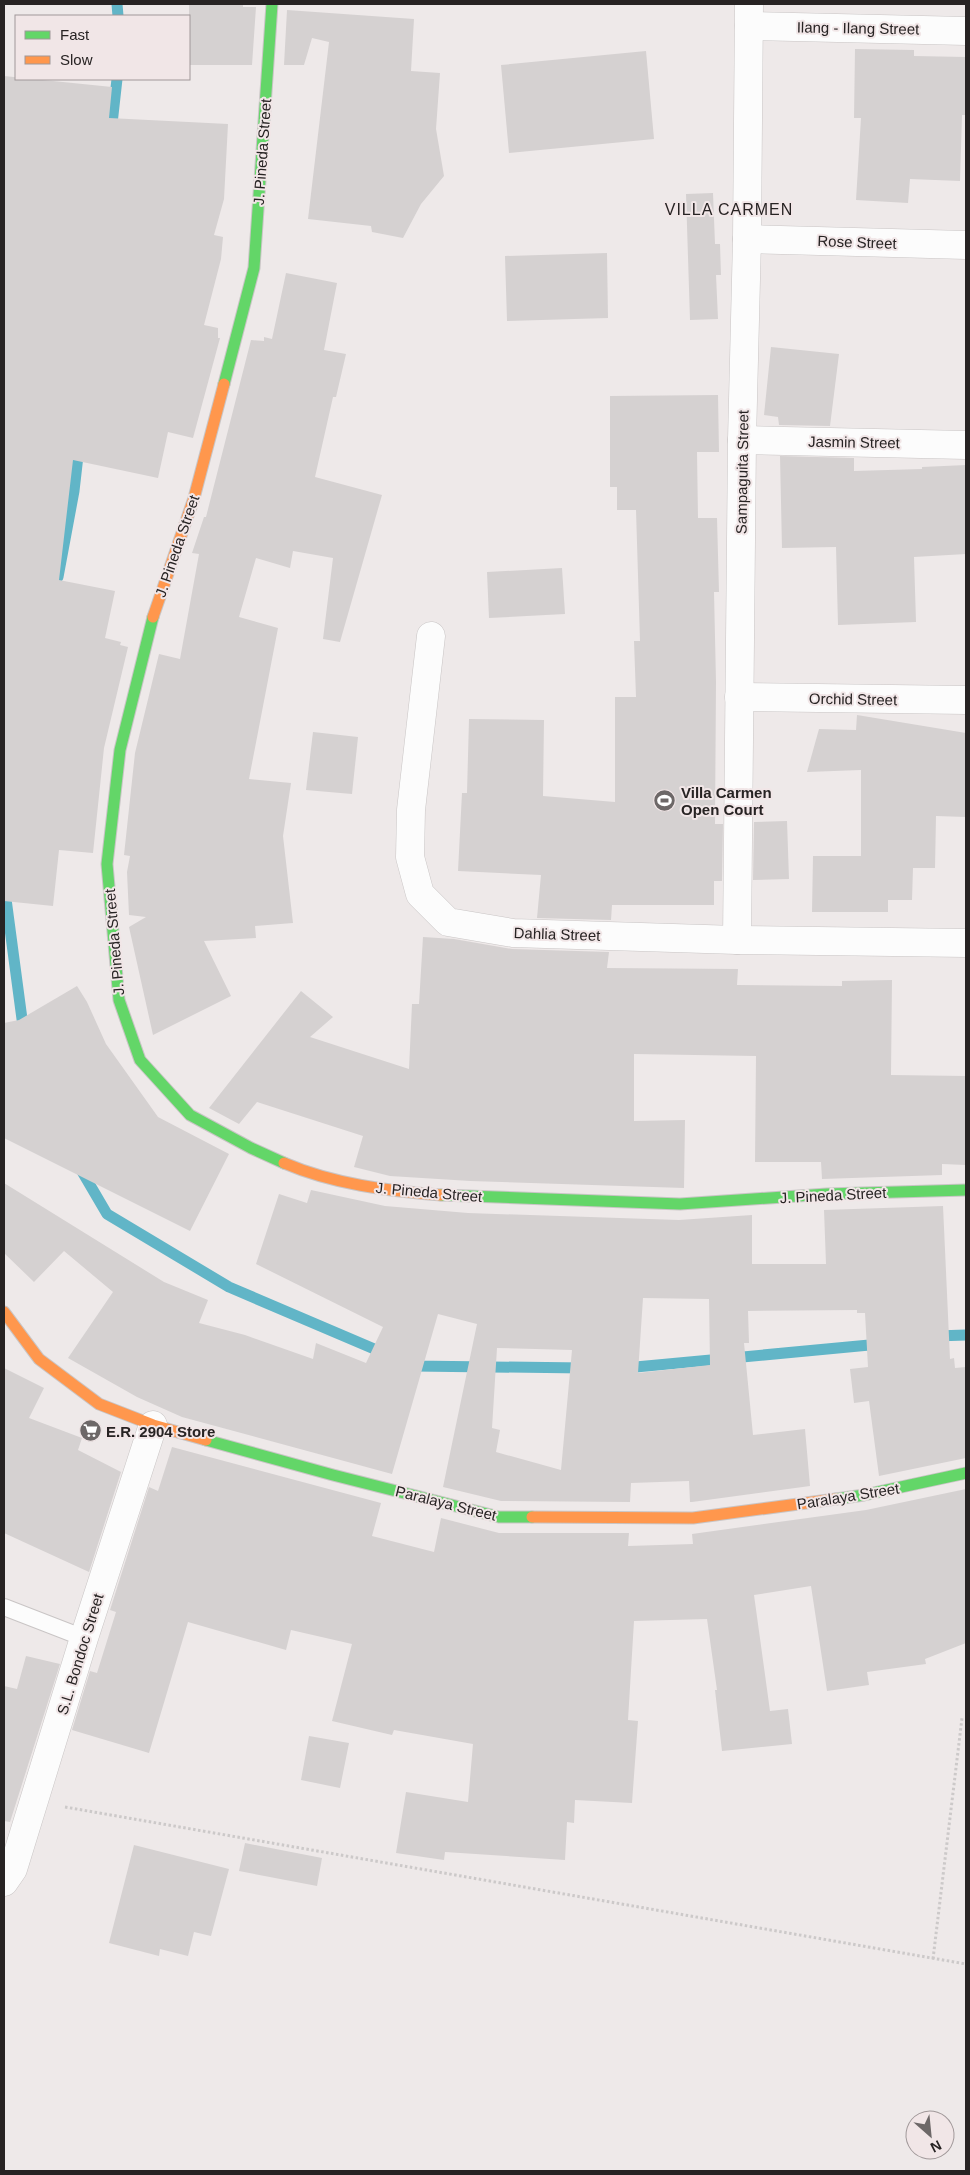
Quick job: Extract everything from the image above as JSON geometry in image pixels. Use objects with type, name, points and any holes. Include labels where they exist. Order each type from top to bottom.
[{"type":"street","name":"J. Pineda Street","points":[[272,4],[254,268],[194,498],[148,632],[120,750],[107,864],[119,1000],[140,1060],[190,1115],[251,1148],[308,1173],[388,1191],[469,1197],[680,1204],[827,1194],[966,1190]]},
{"type":"street","name":"Ilang - Ilang Street","points":[[749,15],[966,31]]},
{"type":"street","name":"Sampaguita Street","points":[[737,940],[749,15]]},
{"type":"street","name":"Rose Street","points":[[747,239],[966,245]]},
{"type":"street","name":"Jasmin Street","points":[[742,440],[966,445]]},
{"type":"street","name":"Dahlia Street","points":[[431,636],[411,810],[410,857],[420,894],[448,922],[513,933],[737,940],[966,943]]},
{"type":"street","name":"Orchid Street","points":[[739,697],[966,700]]},
{"type":"street","name":"Paralaya Street","points":[[4,1312],[39,1359],[99,1404],[153,1425],[333,1475],[499,1517],[693,1518],[864,1495],[966,1473]]},
{"type":"street","name":"S.L. Bondoc Street","points":[[4,1882],[13,1869],[35,1802],[84,1638],[153,1425]]},
{"type":"lane","points":[[4,1607],[84,1638]]},
{"type":"path","points":[[933,1959],[962,1718]]},
{"type":"path","points":[[35,1802],[966,1964]]},
{"type":"building","points":[[189,4],[243,4],[243,7],[256,7],[252,65],[190,65]]},
{"type":"building","points":[[287,10],[414,19],[411,71],[440,73],[436,129],[444,176],[421,204],[403,238],[372,232],[371,226],[308,219],[329,42],[312,38],[304,65],[284,65]]},
{"type":"building","points":[[855,49],[914,50],[914,56],[966,57],[966,115],[962,115],[960,181],[910,179],[908,203],[856,200],[861,118],[854,118]]},
{"type":"building","points":[[646,51],[654,139],[509,153],[501,65]]},
{"type":"building","points":[[4,76],[15,77],[15,80],[43,80],[112,87],[109,118],[228,124],[224,199],[214,235],[223,237],[221,259],[204,325],[218,328],[218,338],[220,338],[193,438],[168,432],[158,478],[73,460],[59,580],[115,591],[105,638],[121,642],[120,645],[128,647],[104,748],[93,853],[59,850],[53,906],[4,901]]},
{"type":"building","points":[[713,193],[715,244],[720,244],[721,275],[716,275],[718,319],[690,320],[686,194]]},
{"type":"building","points":[[607,253],[608,318],[507,321],[505,256]]},
{"type":"building","points":[[286,273],[337,283],[324,350],[346,354],[336,397],[333,397],[315,477],[382,495],[340,642],[323,639],[333,558],[293,551],[290,568],[256,558],[239,617],[278,628],[249,779],[291,783],[283,836],[293,923],[255,926],[256,938],[204,941],[231,996],[153,1035],[129,927],[146,917],[129,915],[127,872],[130,856],[124,855],[135,753],[159,654],[180,659],[199,554],[192,553],[204,517],[206,517],[251,340],[264,341],[264,337],[272,339]]},
{"type":"building","points":[[771,347],[839,354],[830,426],[779,425],[778,417],[764,415]]},
{"type":"building","points":[[718,395],[719,452],[697,452],[698,518],[717,518],[719,592],[714,592],[716,682],[715,824],[723,824],[722,881],[714,881],[714,905],[612,905],[611,920],[537,918],[541,875],[458,871],[462,793],[467,793],[469,719],[544,720],[543,796],[615,802],[615,697],[636,697],[634,641],[640,641],[636,510],[617,510],[617,487],[610,487],[610,396]]},
{"type":"building","points":[[780,456],[854,458],[854,471],[922,469],[922,467],[966,465],[966,554],[914,557],[916,622],[838,625],[836,547],[782,548]]},
{"type":"building","points":[[562,568],[565,614],[489,618],[487,572]]},
{"type":"building","points":[[857,715],[966,733],[966,817],[936,816],[935,868],[913,868],[912,900],[888,900],[888,912],[812,912],[813,856],[861,856],[861,770],[807,772],[819,729],[856,730]]},
{"type":"building","points":[[313,732],[358,737],[352,794],[306,790]]},
{"type":"building","points":[[787,821],[789,879],[753,880],[754,822]]},
{"type":"building","points":[[423,937],[454,939],[512,949],[609,952],[607,968],[738,969],[737,985],[842,986],[842,981],[892,980],[891,1075],[966,1076],[966,1165],[942,1164],[942,1175],[822,1179],[821,1162],[755,1162],[756,1056],[634,1054],[634,1121],[685,1120],[684,1188],[470,1181],[390,1176],[354,1167],[363,1136],[257,1102],[239,1124],[209,1108],[301,991],[333,1017],[310,1037],[409,1069],[412,1004],[419,1004]]},
{"type":"building","points":[[77,986],[87,1002],[106,1044],[158,1117],[229,1154],[190,1231],[4,1138],[4,1023],[19,1020]]},
{"type":"building","points":[[4,1183],[164,1282],[208,1300],[199,1323],[245,1335],[313,1359],[316,1343],[366,1363],[383,1327],[256,1264],[279,1194],[307,1203],[311,1190],[385,1206],[468,1213],[679,1220],[752,1215],[752,1264],[826,1264],[824,1210],[943,1206],[950,1359],[954,1358],[955,1368],[966,1367],[966,1458],[879,1476],[869,1401],[854,1403],[850,1369],[868,1367],[865,1313],[857,1313],[857,1310],[748,1311],[749,1343],[744,1343],[753,1435],[805,1429],[810,1486],[690,1502],[689,1481],[631,1483],[630,1502],[501,1501],[443,1487],[477,1324],[438,1314],[392,1474],[182,1417],[137,1397],[68,1358],[113,1292],[64,1251],[34,1282],[4,1253]],"holes":[[[643,1298],[709,1299],[710,1365],[638,1373]],[[497,1348],[572,1350],[561,1470],[496,1452],[500,1430],[492,1428]]]},
{"type":"building","points":[[4,1368],[44,1388],[29,1418],[82,1438],[78,1450],[121,1472],[89,1572],[4,1533]]},
{"type":"building","points":[[172,1447],[381,1503],[372,1536],[434,1552],[441,1518],[499,1533],[629,1533],[628,1546],[693,1544],[692,1534],[866,1510],[966,1489],[966,1643],[925,1659],[926,1664],[867,1672],[869,1685],[827,1691],[811,1586],[754,1595],[770,1711],[788,1709],[792,1744],[722,1751],[715,1690],[717,1690],[707,1619],[634,1621],[628,1720],[638,1721],[632,1803],[575,1800],[574,1823],[567,1822],[565,1860],[445,1852],[444,1860],[396,1853],[406,1792],[468,1802],[473,1744],[394,1730],[392,1735],[332,1721],[352,1644],[291,1630],[286,1650],[188,1622],[149,1753],[72,1730],[90,1671],[97,1673],[116,1612],[110,1610],[149,1487],[158,1491]]},
{"type":"building","points":[[26,1656],[60,1664],[10,1822],[4,1821],[4,1686],[17,1689]]},
{"type":"building","points":[[309,1736],[349,1743],[340,1788],[301,1780]]},
{"type":"building","points":[[245,1843],[322,1858],[317,1886],[239,1871]]},
{"type":"building","points":[[134,1845],[229,1869],[211,1936],[194,1932],[188,1956],[160,1949],[159,1956],[109,1943]]},
{"type":"waterway","points":[[117,4],[118,15]]},
{"type":"waterway","points":[[111,133],[117,80]]},
{"type":"waterway","points":[[58,577],[74,491],[79,447]]},
{"type":"waterway","points":[[4,884],[24,1034]]},
{"type":"waterway","points":[[80,1168],[107,1214],[229,1287],[386,1354]]},
{"type":"waterway","points":[[936,1336],[966,1335]]},
{"type":"waterway","points":[[625,1368],[880,1344]]},
{"type":"waterway","points":[[408,1364],[414,1366],[584,1368]]},
{"type":"traffic: fast","points":[[224,384],[254,268],[272,4]]},
{"type":"traffic: fast","points":[[153,617],[120,750],[107,864],[119,1000],[140,1060],[190,1115],[251,1148],[284,1163]]},
{"type":"traffic: fast","points":[[441,1195],[680,1204],[827,1194],[966,1190]]},
{"type":"traffic: fast","points":[[206,1440],[333,1475],[499,1517],[532,1517]]},
{"type":"traffic: fast","points":[[836,1499],[864,1495],[966,1473]]},
{"type":"traffic: slow","points":[[153,617],[194,498],[224,384]]},
{"type":"traffic: slow","points":[[284,1163],[341,1181],[401,1191],[441,1195]]},
{"type":"traffic: slow","points":[[4,1312],[39,1359],[99,1404],[153,1425],[206,1440]]},
{"type":"traffic: slow","points":[[532,1517],[693,1518],[836,1499]]},
{"type":"place","name":"Villa Carmen Open Court","points":[[665,801]]},
{"type":"place","name":"E.R. 2904 Store","points":[[90,1431]]},
{"type":"district","name":"VILLA CARMEN","points":[[729,209]]}]
